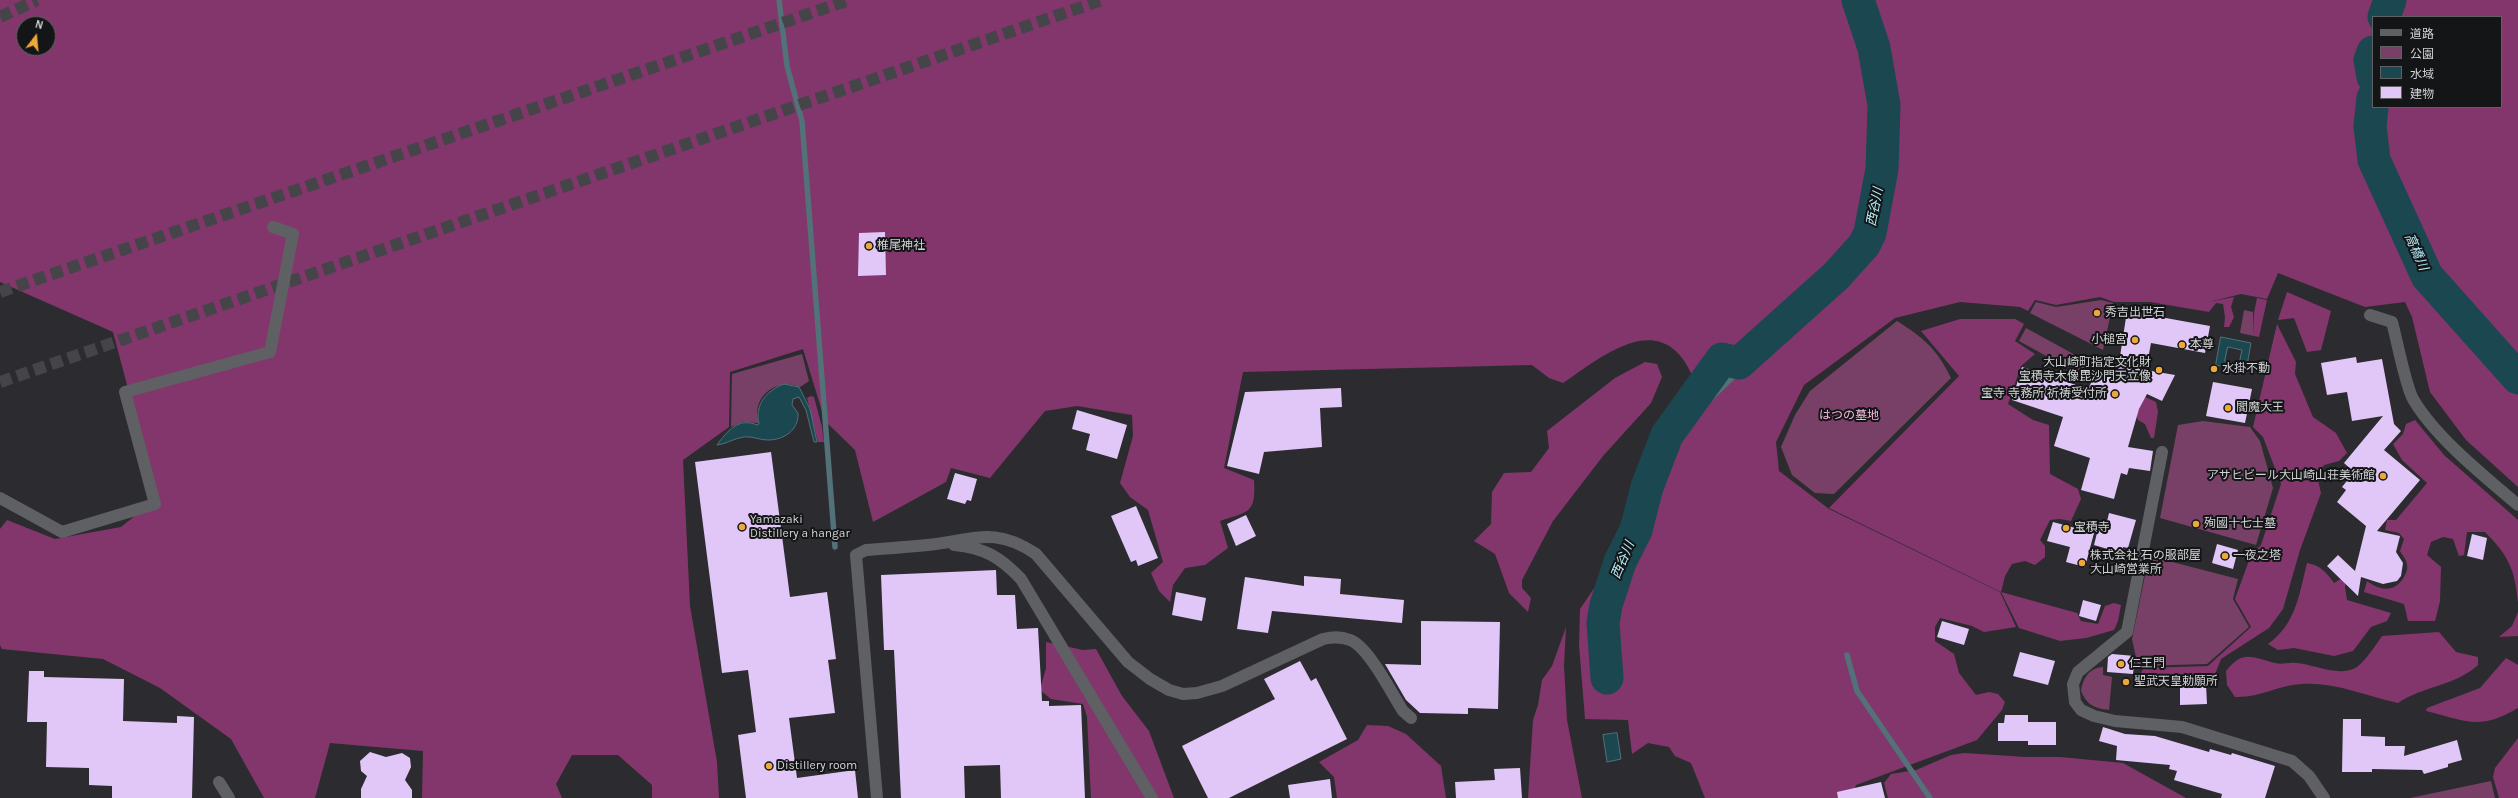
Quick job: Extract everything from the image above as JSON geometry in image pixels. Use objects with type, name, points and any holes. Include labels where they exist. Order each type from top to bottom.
[{"type":"street","points":[[0,498],[62,532],[155,504],[125,392],[270,352],[293,234],[272,227]]},
{"type":"street","points":[[2370,315],[2392,322],[2413,398],[2422,410],[2454,448],[2518,505]]},
{"type":"street","points":[[2162,452],[2127,632],[2078,672],[2073,693],[2075,702],[2081,710],[2094,716],[2116,720],[2181,725],[2292,761],[2309,776],[2324,798]]},
{"type":"street","points":[[877,798],[856,555],[866,550],[935,544],[979,537],[1001,538],[1018,542],[1036,554],[1128,662],[1150,679],[1169,690],[1183,694],[1197,693],[1222,686],[1323,639],[1338,637],[1351,640],[1362,648],[1403,711],[1411,718]]},
{"type":"street","points":[[935,544],[969,547],[993,554],[1021,579],[1152,798]]},
{"type":"street","points":[[219,782],[229,798]]},
{"type":"green space","points":[[2101,300],[2113,303],[2103,350],[2030,313],[2036,302],[2056,307]]},
{"type":"green space","points":[[2244,310],[2253,312],[2254,336],[2240,333]]},
{"type":"green space","name":"はつの墓地","points":[[1897,321],[1929,345],[1946,368],[1951,378],[1834,494],[1815,493],[1792,475],[1781,447],[1795,415],[1810,391]]},
{"type":"green space","points":[[2026,328],[2088,362],[2081,375],[2019,341]]},
{"type":"green space","points":[[802,354],[809,381],[800,387],[782,385],[774,387],[767,392],[758,405],[757,414],[759,423],[743,422],[731,427],[732,374]]},
{"type":"green space","points":[[2203,421],[2250,427],[2260,441],[2273,488],[2256,545],[2160,518],[2178,425]]},
{"type":"green space","points":[[2149,556],[2238,579],[2233,599],[2249,627],[2207,664],[2138,666],[2132,639]]},
{"type":"green space","points":[[2103,667],[2103,675],[2112,677],[2109,710],[2095,707],[2089,703],[2081,691],[2083,682],[2088,674],[2094,669]]},
{"type":"green space","points":[[2491,781],[2495,798],[2410,798]]},
{"type":"shaded area","points":[[0,0],[2518,0],[2518,487],[2466,440],[2430,392],[2412,317],[2405,302],[2365,307],[2278,273],[2267,299],[2241,294],[2209,302],[2234,297],[2231,307],[2234,317],[2229,327],[2224,327],[2225,317],[2223,304],[2216,303],[2209,312],[2150,302],[2114,302],[2100,297],[2056,305],[2035,300],[2028,311],[2020,307],[1960,302],[1895,318],[1804,385],[1776,442],[1779,471],[1829,509],[2000,592],[2016,627],[1984,632],[1972,626],[1940,618],[1935,627],[1935,641],[1954,654],[1959,673],[1976,695],[1989,692],[1998,694],[2005,702],[2002,710],[1977,740],[1856,785],[1852,798],[1705,798],[1691,763],[1675,756],[1669,747],[1648,743],[1632,754],[1628,720],[1585,719],[1579,645],[1580,609],[1641,519],[1650,500],[1658,447],[1686,394],[1692,375],[1679,355],[1665,344],[1648,340],[1631,343],[1614,350],[1596,360],[1563,383],[1549,378],[1532,365],[1243,372],[1224,468],[1254,480],[1254,499],[1249,510],[1220,521],[1228,548],[1205,565],[1185,568],[1173,585],[1170,602],[1159,591],[1151,573],[1163,562],[1148,510],[1130,497],[1120,483],[1133,436],[1132,415],[1077,406],[1045,411],[990,478],[951,468],[946,482],[873,522],[855,450],[825,421],[803,349],[730,372],[729,427],[683,460],[690,606],[717,762],[719,798],[652,798],[652,785],[618,755],[572,755],[556,784],[562,798],[422,798],[423,751],[330,743],[315,798],[264,798],[231,739],[160,688],[103,659],[2,649],[0,645],[0,529],[7,520],[55,539],[121,527],[157,498],[113,332],[0,282]]},
{"type":"shaded area","points":[[2287,292],[2331,311],[2321,350],[2307,352],[2294,318],[2278,320]]},
{"type":"shaded area","points":[[2257,298],[2267,300],[2259,337],[2254,336],[2254,313]]},
{"type":"shaded area","points":[[1960,319],[2015,319],[2024,324],[2015,341],[2035,354],[2021,366],[2008,404],[2033,420],[2049,425],[2050,474],[2078,489],[2081,499],[2071,521],[2060,519],[2050,520],[2040,540],[2045,546],[2045,557],[2035,565],[2025,561],[2012,564],[2005,576],[2001,592],[1829,508],[1959,376],[1921,331]]},
{"type":"shaded area","points":[[2277,324],[2296,362],[2295,374],[2313,417],[2336,433],[2347,453],[2339,461],[2324,465],[2317,476],[2321,493],[2300,550],[2283,609],[2269,628],[2221,659],[2214,677],[2206,679],[2174,677],[2166,685],[2147,681],[2140,676],[2143,668],[2208,666],[2251,627],[2235,599],[2251,555],[2261,545],[2281,484],[2263,437],[2253,427]]},
{"type":"shaded area","points":[[1645,362],[1657,364],[1662,377],[1651,403],[1603,456],[1553,521],[1522,580],[1522,588],[1531,598],[1528,612],[1509,593],[1495,554],[1474,541],[1491,524],[1492,492],[1504,473],[1531,472],[1549,448],[1547,431],[1615,378]]},
{"type":"shaded area","points":[[811,396],[814,397],[822,427],[824,442],[818,442],[807,398]]},
{"type":"shaded area","points":[[2145,397],[2156,402],[2158,412],[2154,438],[2151,438],[2145,424],[2138,420],[2136,415]]},
{"type":"shaded area","points":[[2415,420],[2444,455],[2518,520],[2518,603],[2513,572],[2505,556],[2485,532],[2467,532],[2464,555],[2459,556],[2453,539],[2443,537],[2431,542],[2427,555],[2441,567],[2440,601],[2435,621],[2408,621],[2404,604],[2364,592],[2367,581],[2377,587],[2387,589],[2392,588],[2400,582],[2407,571],[2406,561],[2400,551],[2404,539],[2399,533],[2385,530],[2387,520],[2396,520],[2427,483],[2402,460],[2393,444],[2403,434],[2406,424]]},
{"type":"shaded area","points":[[2307,563],[2323,570],[2334,583],[2347,575],[2345,587],[2347,600],[2391,613],[2387,621],[2371,627],[2353,651],[2334,656],[2294,648],[2278,650],[2268,644],[2285,627],[2291,618],[2299,597]]},
{"type":"shaded area","points":[[2001,592],[2077,613],[2081,621],[2098,624],[2105,606],[2114,603],[2121,605],[2118,621],[2114,630],[2086,638],[2060,641],[2019,628]]},
{"type":"shaded area","points":[[2518,612],[2518,636],[2499,637],[2512,626]]},
{"type":"shaded area","points":[[1566,627],[1564,666],[1567,720],[1582,798],[1528,798],[1533,720],[1538,705],[1542,680],[1552,666]]},
{"type":"shaded area","points":[[2439,632],[2456,652],[2478,657],[2478,665],[2469,672],[2449,682],[2408,697],[2398,703],[2338,687],[2314,684],[2293,685],[2252,696],[2235,697],[2227,685],[2226,671],[2232,664],[2243,657],[2254,658],[2277,664],[2303,664],[2326,670],[2350,670],[2361,664],[2382,636]]},
{"type":"shaded area","points":[[1046,642],[1083,650],[1096,649],[1122,696],[1149,731],[1174,798],[1091,798],[1087,717],[1083,704],[1051,699],[1040,690],[1046,668]]},
{"type":"shaded area","points":[[2506,658],[2518,665],[2518,708],[2493,720],[2483,722],[2463,721],[2426,711],[2427,708],[2480,688]]},
{"type":"shaded area","points":[[1367,725],[1388,726],[1406,734],[1441,766],[1446,798],[1337,798],[1334,777],[1319,762],[1358,740]]},
{"type":"shaded area","points":[[2518,738],[2518,798],[2499,798],[2493,777],[2495,768]]},
{"type":"shaded area","points":[[1964,753],[2026,757],[2060,757],[2123,763],[2186,798],[1888,798],[1884,783],[1891,774],[1916,770],[1951,755]]},
{"type":"water","points":[[2221,337],[2251,343],[2246,371],[2216,365]],"holes":[[[2228,347],[2242,350],[2239,364],[2225,361]]]},
{"type":"water","points":[[784,384],[799,387],[810,409],[817,442],[814,442],[806,410],[799,397],[793,399],[792,405],[798,413],[798,419],[793,429],[785,436],[774,440],[744,437],[717,445],[729,430],[739,424],[759,424],[758,411],[763,399],[772,390]]},
{"type":"water","points":[[1617,733],[1621,759],[1607,762],[1603,735]]},
{"type":"building","points":[[885,232],[886,275],[858,276],[859,233]]},
{"type":"building","points":[[2127,311],[2210,326],[2205,353],[2151,343],[2146,370],[2175,375],[2162,401],[2147,394],[2139,409],[2128,447],[2153,451],[2150,471],[2129,468],[2127,475],[2121,473],[2114,499],[2081,490],[2090,458],[2054,446],[2063,417],[2012,400],[2022,367],[2088,389],[2098,369],[2117,376]]},
{"type":"building","points":[[2356,357],[2357,363],[2382,359],[2394,424],[2401,431],[2384,450],[2420,480],[2377,531],[2400,536],[2396,552],[2403,563],[2401,576],[2397,581],[2383,584],[2361,577],[2358,596],[2327,566],[2338,555],[2355,571],[2366,526],[2337,502],[2346,490],[2342,487],[2354,472],[2344,463],[2383,416],[2352,421],[2347,392],[2327,395],[2321,363]]},
{"type":"building","name":"閻魔大王","points":[[2213,382],[2252,389],[2245,423],[2206,416]]},
{"type":"building","points":[[1341,388],[1342,407],[1320,408],[1322,447],[1264,452],[1259,474],[1227,466],[1245,392]]},
{"type":"building","points":[[1077,410],[1127,425],[1117,459],[1086,450],[1090,434],[1072,429]]},
{"type":"building","name":"Yamazaki Distillery a hangar","points":[[771,452],[790,597],[827,592],[836,659],[828,660],[835,713],[789,718],[797,778],[855,770],[858,798],[746,798],[738,735],[756,732],[748,670],[722,673],[695,462]]},
{"type":"building","points":[[955,473],[977,479],[971,501],[967,500],[965,504],[947,499]]},
{"type":"building","points":[[1136,506],[1158,558],[1138,566],[1136,560],[1131,562],[1111,516]]},
{"type":"building","points":[[2109,513],[2136,520],[2128,548],[2123,547],[2121,553],[2094,545],[2099,525],[2106,526]]},
{"type":"building","points":[[1246,515],[1256,536],[1236,546],[1227,524]]},
{"type":"building","points":[[2053,522],[2094,533],[2085,567],[2066,562],[2070,547],[2047,541]]},
{"type":"building","points":[[2472,534],[2487,538],[2483,560],[2467,556]]},
{"type":"building","name":"一夜之塔","points":[[2217,544],[2238,550],[2233,569],[2212,563]]},
{"type":"building","points":[[996,570],[997,595],[1015,595],[1017,629],[1038,628],[1042,701],[1049,701],[1049,706],[1081,705],[1085,798],[1001,798],[1000,765],[964,766],[965,798],[901,798],[894,650],[884,650],[881,575]]},
{"type":"building","points":[[1304,576],[1341,579],[1340,594],[1404,600],[1402,623],[1272,611],[1268,633],[1237,629],[1245,577],[1304,586]]},
{"type":"building","points":[[1176,592],[1206,598],[1202,621],[1172,615]]},
{"type":"building","points":[[2083,600],[2101,605],[2096,621],[2079,616]]},
{"type":"building","points":[[1421,621],[1500,622],[1498,709],[1468,708],[1468,714],[1420,713],[1406,700],[1385,664],[1421,665]]},
{"type":"building","points":[[1942,621],[1969,629],[1964,645],[1937,637]]},
{"type":"building","points":[[2020,652],[2055,661],[2048,685],[2013,676]]},
{"type":"building","name":"仁王門","points":[[2112,654],[2135,656],[2133,674],[2107,672],[2108,657]]},
{"type":"building","points":[[1300,661],[1311,681],[1316,678],[1347,739],[1229,798],[1208,798],[1182,746],[1275,699],[1264,679]]},
{"type":"building","points":[[29,671],[44,671],[44,677],[124,679],[123,721],[177,723],[177,716],[194,717],[192,798],[112,798],[112,786],[89,785],[89,768],[46,767],[47,722],[27,722]]},
{"type":"building","points":[[2206,684],[2207,704],[2180,705],[2180,685]]},
{"type":"building","points":[[2005,715],[2028,715],[2028,722],[2056,722],[2056,745],[2028,745],[2028,741],[1998,741],[1998,723],[2004,723]]},
{"type":"building","points":[[2343,719],[2361,719],[2361,736],[2385,737],[2385,746],[2405,746],[2404,756],[2457,740],[2462,760],[2448,764],[2448,767],[2424,774],[2422,770],[2372,769],[2372,772],[2342,772]]},
{"type":"building","points":[[2103,727],[2125,734],[2155,736],[2209,752],[2210,749],[2231,755],[2232,753],[2275,766],[2265,798],[2221,798],[2222,794],[2174,780],[2177,771],[2169,769],[2170,765],[2116,760],[2117,746],[2099,741]]},
{"type":"building","points":[[370,752],[386,757],[402,753],[410,758],[411,767],[405,780],[412,790],[412,798],[361,798],[361,789],[367,776],[361,771],[360,761]]},
{"type":"building","points":[[1520,768],[1522,798],[1456,798],[1455,782],[1495,780],[1494,769]]},
{"type":"building","points":[[1330,779],[1332,798],[1290,798],[1288,785]]},
{"type":"building","points":[[1881,782],[1885,798],[1838,798],[1837,792]]},
{"type":"waterway","points":[[779,0],[787,66],[802,121],[835,547]]},
{"type":"waterway","name":"西谷川","points":[[1607,678],[1603,623],[1606,605],[1620,562],[1636,530],[1647,487],[1667,435],[1722,359],[1739,363],[1836,276],[1864,245],[1870,233],[1882,169],[1884,105],[1874,48],[1858,0]]},
{"type":"waterway","name":"高橋川","points":[[2384,16],[2390,0]]},
{"type":"waterway","name":"高橋川","points":[[2372,55],[2370,60],[2372,71]]},
{"type":"waterway","name":"高橋川","points":[[2372,107],[2370,126],[2374,160],[2427,276],[2518,378]]},
{"type":"waterway","name":"西谷川","points":[[1662,445],[1736,374],[1739,363]]},
{"type":"waterway","points":[[1847,655],[1857,691],[1930,798]]},
{"type":"tunnel","points":[[0,17],[37,0]]},
{"type":"tunnel","points":[[0,292],[849,0]]},
{"type":"tunnel","points":[[0,382],[1102,0]]},
{"type":"place","name":"椎尾神社","points":[[869,246]]},
{"type":"place","name":"秀吉出世石","points":[[2097,313]]},
{"type":"place","name":"小槌宮","points":[[2135,340]]},
{"type":"place","name":"本尊","points":[[2182,345]]},
{"type":"place","name":"水掛不動","points":[[2214,369]]},
{"type":"place","name":"大山崎町指定文化財 宝積寺木像毘沙門天立像","points":[[2159,370]]},
{"type":"place","name":"宝寺 寺務所 祈祷受付所","points":[[2115,394]]},
{"type":"place","name":"閻魔大王","points":[[2228,408]]},
{"type":"place","name":"アサヒビール大山崎山荘美術館","points":[[2383,476]]},
{"type":"place","name":"殉國十七士墓","points":[[2196,524]]},
{"type":"place","name":"Yamazaki Distillery a hangar","points":[[742,527]]},
{"type":"place","name":"宝積寺","points":[[2066,528]]},
{"type":"place","name":"一夜之塔","points":[[2225,556]]},
{"type":"place","name":"株式会社 石の服部屋 大山崎営業所","points":[[2082,563]]},
{"type":"place","name":"仁王門","points":[[2121,664]]},
{"type":"place","name":"聖武天皇勅願所","points":[[2126,682]]},
{"type":"place","name":"Distillery room","points":[[769,766]]}]
